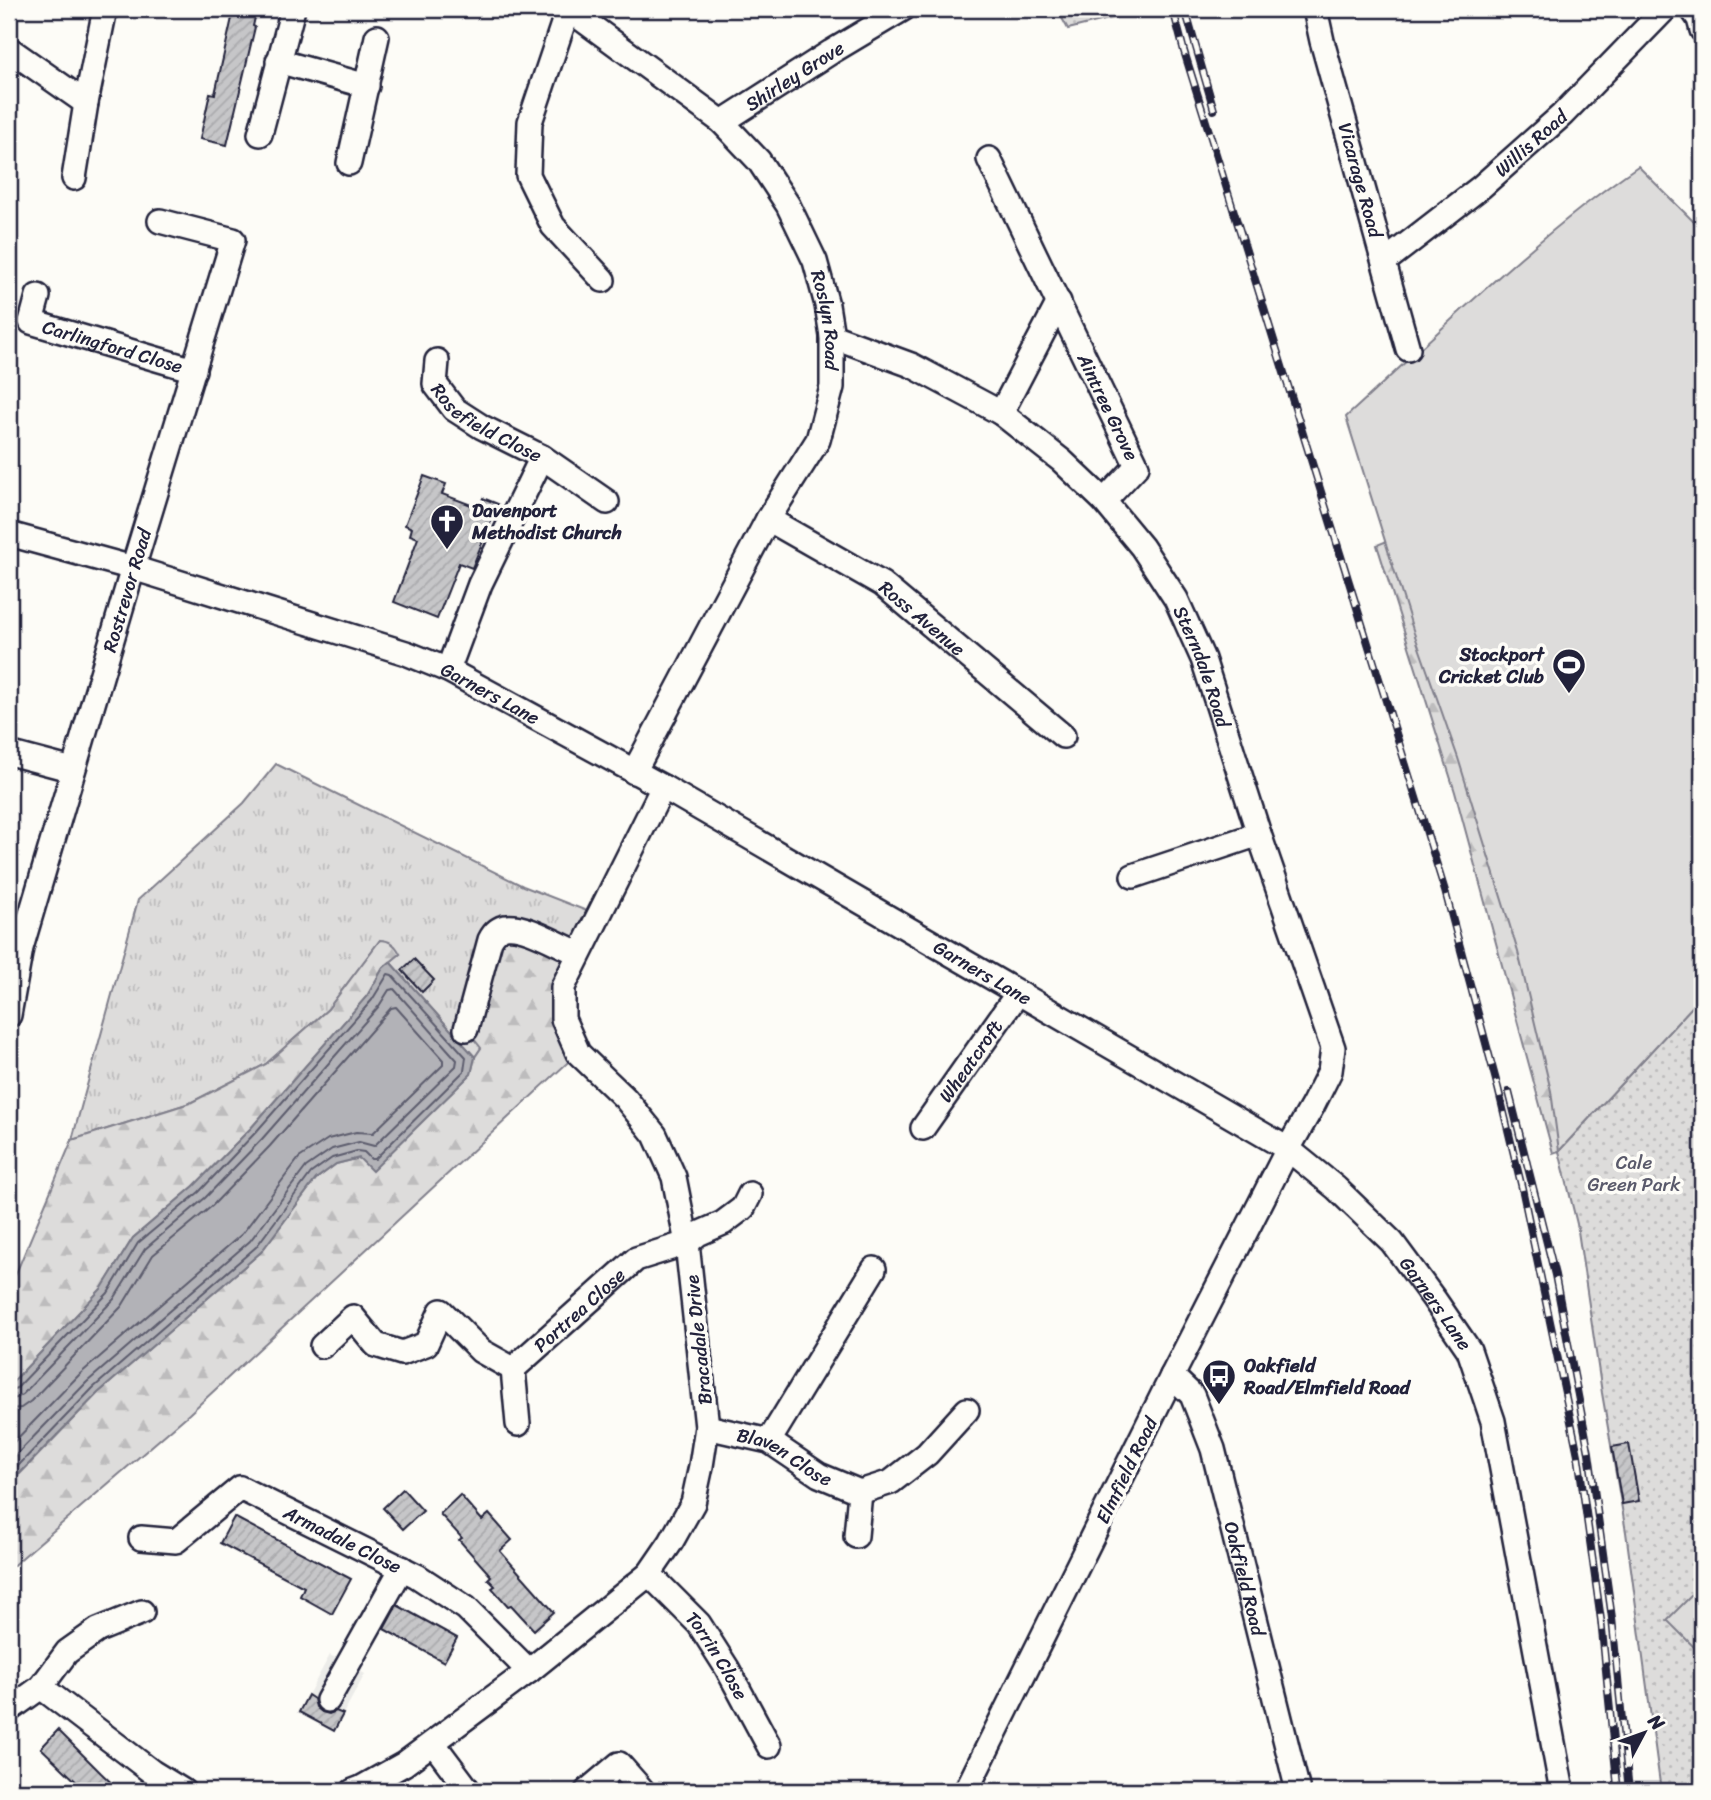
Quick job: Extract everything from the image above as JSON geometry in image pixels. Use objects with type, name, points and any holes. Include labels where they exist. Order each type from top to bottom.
[{"type":"street","points":[[74,178],[105,9]]},
{"type":"street","points":[[260,134],[293,9]]},
{"type":"street","points":[[568,9],[530,122],[528,175],[553,226],[603,280]]},
{"type":"street","name":"Roslyn Road","points":[[568,9],[722,122],[759,162],[788,205],[815,261],[832,336],[832,387],[818,440],[768,519],[634,772]]},
{"type":"street","name":"Shirley Grove","points":[[722,122],[903,9]]},
{"type":"street","name":"Vicarage Road","points":[[1315,9],[1408,349]]},
{"type":"street","name":"Willis Road","points":[[1384,262],[1481,187],[1562,115],[1665,9]]},
{"type":"street","points":[[1692,9],[1702,30]]},
{"type":"street","points":[[349,163],[377,37]]},
{"type":"street","points":[[9,49],[86,103]]},
{"type":"street","points":[[278,61],[367,86]]},
{"type":"street","name":"Aintree Grove","points":[[989,159],[1137,466],[1104,501]]},
{"type":"street","name":"Rostrevor Road","points":[[9,1015],[12,976],[233,240],[160,221]]},
{"type":"street","name":"Carlingford Close","points":[[38,296],[28,332],[194,370]]},
{"type":"street","points":[[1002,413],[1059,302]]},
{"type":"street","name":"Sterndale Road","points":[[832,336],[911,365],[1002,413],[1062,461],[1104,501],[1142,547],[1176,599],[1203,659],[1259,834],[1333,1048],[1330,1070],[1288,1149]]},
{"type":"street","name":"Rosefield Close","points":[[437,361],[435,384],[454,409],[482,427],[542,457],[480,584],[449,670]]},
{"type":"street","points":[[542,457],[607,502]]},
{"type":"street","name":"Ross Avenue","points":[[768,519],[882,584],[1063,736]]},
{"type":"street","name":"Garners Lane","points":[[9,534],[133,568],[406,653],[449,670],[663,787],[1288,1149],[1336,1188],[1392,1242],[1469,1350],[1493,1421],[1557,1790]]},
{"type":"street","points":[[9,753],[73,770]]},
{"type":"street","name":"Bracadale Drive","points":[[353,1791],[404,1764],[433,1743],[529,1671],[649,1574],[693,1503],[707,1427],[687,1243],[674,1177],[655,1135],[625,1098],[578,1053],[563,1019],[563,987],[663,787]]},
{"type":"street","points":[[1133,876],[1259,834]]},
{"type":"street","points":[[466,1030],[489,940],[501,928],[520,928],[579,953]]},
{"type":"street","name":"Wheatcroft","points":[[923,1128],[1018,993]]},
{"type":"street","name":"Elmfield Road","points":[[966,1791],[1288,1149]]},
{"type":"street","name":"Portrea Close","points":[[513,1369],[636,1259],[687,1243],[698,1234],[723,1223],[743,1208],[750,1194]]},
{"type":"street","points":[[769,1441],[874,1269]]},
{"type":"street","points":[[321,1346],[353,1317],[376,1345],[401,1353],[426,1344],[441,1311],[481,1351],[513,1369],[518,1424]]},
{"type":"street","name":"Oakfield Road","points":[[1172,1376],[1192,1395],[1213,1449],[1298,1791]]},
{"type":"street","points":[[856,1535],[860,1492],[891,1482],[926,1454],[967,1410]]},
{"type":"street","name":"Blaven Close","points":[[707,1427],[769,1441],[819,1475],[860,1492]]},
{"type":"street","name":"Armadale Close","points":[[141,1538],[176,1541],[240,1488],[417,1576],[466,1608],[529,1671]]},
{"type":"street","points":[[328,1700],[402,1568]]},
{"type":"street","name":"Torrin Close","points":[[649,1574],[699,1624],[727,1668],[769,1746]]},
{"type":"street","points":[[9,1710],[41,1687],[67,1652],[98,1630],[142,1612]]},
{"type":"street","points":[[41,1687],[152,1772],[183,1791]]},
{"type":"street","points":[[433,1743],[469,1791]]},
{"type":"street","points":[[587,1791],[619,1764],[643,1791]]},
{"type":"shaded area","points":[[330,1655],[365,1674],[343,1714],[308,1695]]},
{"type":"green space","points":[[1057,9],[1120,9],[1121,16],[1068,29]]},
{"type":"green space","name":"Stockport Cricket Club","points":[[1638,166],[1702,230],[1702,996],[1559,1151],[1551,1091],[1518,952],[1458,758],[1414,633],[1346,417],[1525,254]]},
{"type":"green space","points":[[1397,537],[1687,1013],[1559,1151],[1553,1153],[1455,792],[1377,545]]},
{"type":"green space","points":[[276,764],[523,886],[587,911],[568,949],[475,1057],[390,962],[400,954],[380,940],[328,1009],[266,1064],[190,1103],[72,1140],[138,900],[244,803]]},
{"type":"green space","points":[[493,934],[568,949],[563,987],[578,1053],[189,1414],[9,1569],[9,1473],[20,1474],[98,1393],[261,1252],[316,1179],[336,1164],[360,1158],[372,1170],[471,1074],[475,1057],[481,1048],[466,1029]]},
{"type":"green space","points":[[380,940],[392,944],[400,954],[383,968],[367,996],[251,1128],[194,1186],[133,1238],[102,1288],[9,1386],[9,1290],[72,1140],[190,1103],[266,1064],[328,1009]]},
{"type":"green space","name":"Cale Green Park","points":[[1702,996],[1702,1791],[1661,1791],[1626,1532],[1577,1224],[1559,1151]]},
{"type":"green space","points":[[1702,1585],[1702,1655],[1667,1620]]},
{"type":"water","points":[[390,962],[475,1057],[471,1074],[372,1171],[359,1158],[336,1164],[316,1179],[261,1252],[98,1393],[19,1474],[9,1473],[9,1386],[102,1288],[133,1238],[194,1186],[251,1128],[367,996],[383,968]]},
{"type":"building","points":[[234,9],[257,9],[227,145],[200,139],[210,93],[215,94]]},
{"type":"building","name":"Davenport Methodist Church","points":[[424,476],[446,484],[442,494],[479,508],[483,498],[498,504],[472,568],[459,563],[437,619],[394,602],[418,538],[410,535],[412,528],[405,525]]},
{"type":"building","points":[[414,959],[434,980],[422,992],[402,970]]},
{"type":"building","points":[[1629,1444],[1639,1501],[1622,1504],[1612,1447]]},
{"type":"building","points":[[403,1489],[423,1511],[403,1529],[383,1508]]},
{"type":"building","points":[[460,1495],[482,1520],[489,1514],[512,1540],[500,1551],[554,1612],[534,1630],[492,1588],[495,1586],[488,1579],[491,1576],[440,1514]]},
{"type":"building","points":[[234,1517],[351,1579],[332,1614],[300,1596],[304,1587],[220,1543]]},
{"type":"building","points":[[397,1605],[457,1638],[444,1662],[384,1629]]},
{"type":"building","points":[[308,1695],[322,1712],[329,1714],[336,1711],[343,1714],[334,1731],[299,1712]]},
{"type":"building","points":[[58,1730],[120,1791],[86,1791],[41,1748]]},
{"type":"railway","points":[[1173,9],[1445,891],[1498,1088],[1522,1188],[1578,1455],[1601,1620],[1618,1791]]},
{"type":"railway","points":[[1185,9],[1214,110]]},
{"type":"railway","points":[[1509,1092],[1555,1275],[1589,1453],[1612,1618],[1629,1791]]},
{"type":"place","name":"Davenport Methodist Church","points":[[447,551]]},
{"type":"place","name":"Stockport Cricket Club","points":[[1569,695]]},
{"type":"place","name":"Oakfield Road/Elmfield Road","points":[[1219,1406]]}]
